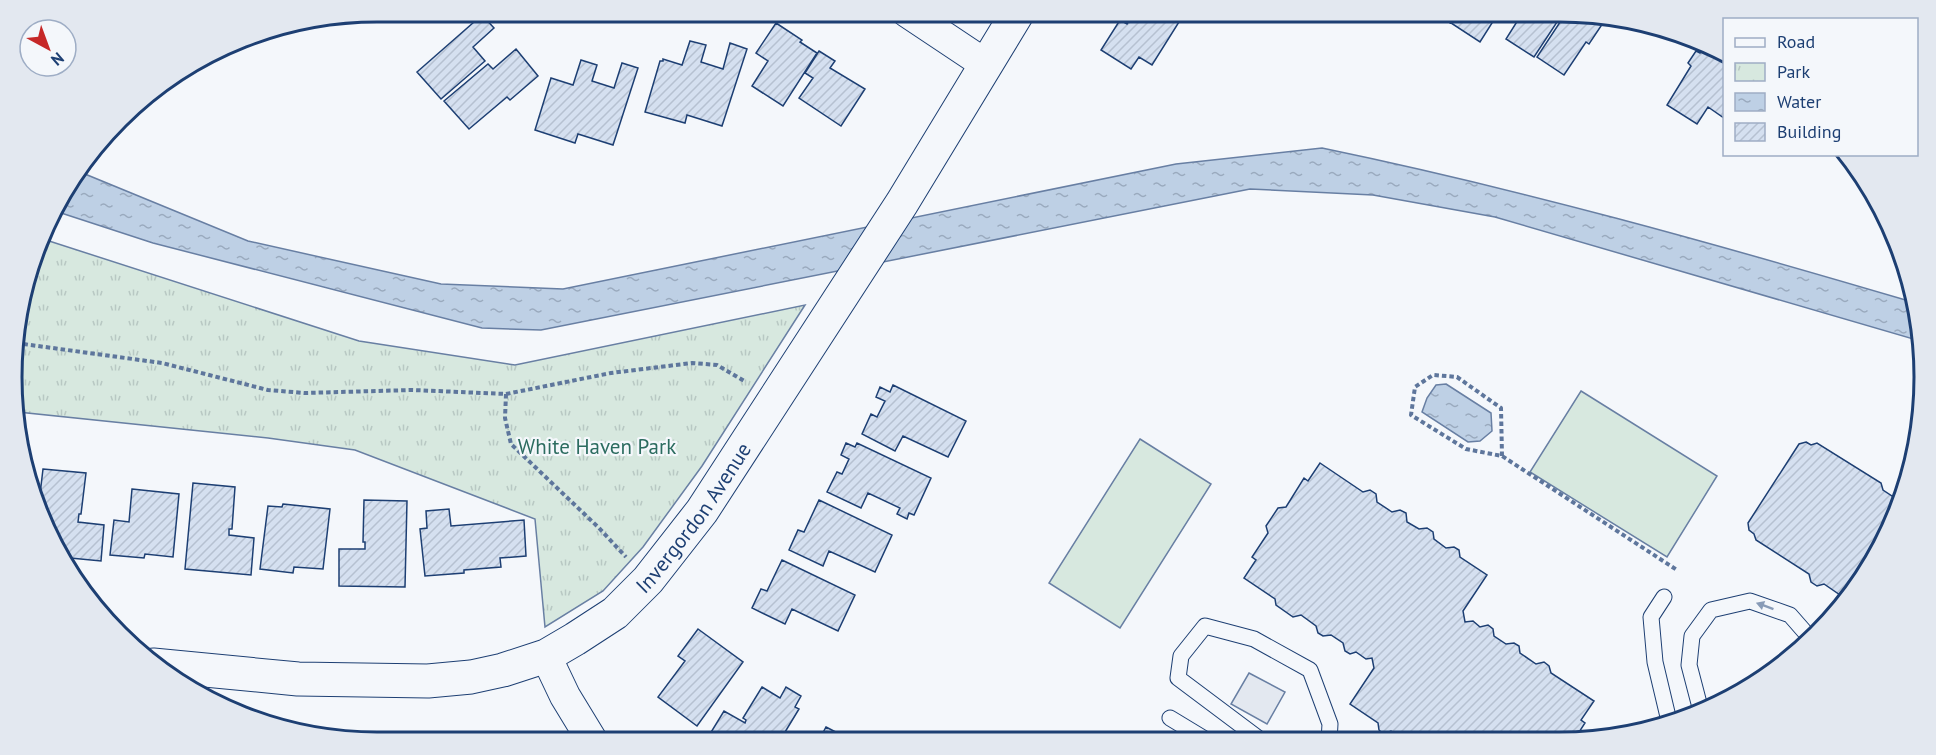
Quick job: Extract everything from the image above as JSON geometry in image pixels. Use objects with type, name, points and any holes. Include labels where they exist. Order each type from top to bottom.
[{"type":"street","points":[[922,22],[985,64]]},
{"type":"street","name":"Invergordon Avenue","points":[[172,667],[298,679],[428,681],[471,677],[503,670],[546,656],[615,613],[648,580],[702,511],[902,203],[1012,22]]},
{"type":"street","points":[[546,656],[587,732]]},
{"type":"lane","points":[[1664,597],[1651,617],[1655,662],[1668,715]]},
{"type":"lane","points":[[1699,703],[1689,665],[1692,636],[1711,610],[1750,601],[1790,615],[1806,633]]},
{"type":"lane","points":[[1250,732],[1178,678],[1181,656],[1205,626],[1254,639],[1311,670],[1330,724],[1330,732]]},
{"type":"lane","points":[[1170,718],[1193,732]]},
{"type":"path","points":[[24,344],[162,363],[268,390],[304,393],[413,390],[506,394],[611,373],[692,363],[709,364],[724,369],[774,400]]},
{"type":"path","points":[[1502,456],[1501,408],[1457,376],[1433,375],[1415,387],[1411,415],[1466,449],[1502,456],[1677,570]]},
{"type":"path","points":[[506,394],[505,418],[511,444],[599,528],[648,580]]},
{"type":"green space","name":"White Haven Park","points":[[50,241],[359,341],[515,365],[805,305],[702,466],[643,547],[603,591],[545,627],[535,519],[355,450],[268,438],[25,413],[23,354],[29,308],[41,263]]},
{"type":"green space","points":[[1581,391],[1717,476],[1667,557],[1530,472]]},
{"type":"green space","points":[[1140,439],[1211,484],[1120,628],[1049,583]]},
{"type":"shaded area","points":[[1249,673],[1285,692],[1267,724],[1231,704]]},
{"type":"water","points":[[1322,148],[1470,181],[1764,259],[1905,300],[1911,338],[1495,217],[1373,195],[1250,189],[541,330],[482,328],[153,243],[63,213],[86,174],[248,241],[441,284],[563,289],[1176,164]]},
{"type":"water","points":[[1446,384],[1491,413],[1492,431],[1480,441],[1468,442],[1422,412],[1427,398],[1436,385]]},
{"type":"building","points":[[474,22],[488,22],[494,28],[473,47],[485,61],[441,99],[417,72]]},
{"type":"building","points":[[1119,22],[1127,24],[1128,22],[1179,22],[1152,65],[1139,57],[1131,69],[1101,50]]},
{"type":"building","points":[[1452,22],[1493,22],[1480,42]]},
{"type":"building","points":[[1517,22],[1557,22],[1534,57],[1506,39]]},
{"type":"building","points":[[1560,22],[1601,26],[1589,44],[1586,42],[1564,75],[1537,57]]},
{"type":"building","points":[[776,23],[817,53],[783,106],[752,86],[768,61],[756,53]]},
{"type":"building","points":[[690,41],[706,45],[701,62],[723,69],[730,43],[747,49],[722,126],[687,115],[685,123],[645,112],[660,61],[663,59],[682,65]]},
{"type":"building","points":[[516,49],[538,76],[510,100],[507,97],[469,129],[444,101],[488,64],[493,69]]},
{"type":"building","points":[[819,51],[835,61],[830,68],[865,89],[841,126],[799,98],[813,78],[805,73]]},
{"type":"building","points":[[1696,51],[1723,63],[1723,117],[1708,107],[1697,124],[1667,105],[1691,66],[1688,63]]},
{"type":"building","points":[[581,60],[597,65],[592,81],[614,88],[622,63],[638,68],[613,145],[578,134],[575,143],[535,130],[551,78],[573,85]]},
{"type":"building","points":[[893,385],[966,421],[948,457],[903,436],[895,451],[862,434],[871,414],[877,417],[885,401],[876,397],[880,387],[890,392]]},
{"type":"building","points":[[846,443],[855,447],[857,443],[931,478],[914,515],[909,513],[907,519],[897,514],[900,508],[868,493],[861,508],[827,492],[837,472],[842,474],[849,459],[841,455]]},
{"type":"building","points":[[1817,443],[1881,483],[1883,490],[1893,497],[1877,535],[1854,575],[1840,595],[1824,584],[1817,586],[1811,582],[1809,574],[1756,540],[1754,534],[1749,530],[1748,523],[1799,444]]},
{"type":"building","points":[[1320,463],[1363,492],[1370,490],[1376,494],[1377,502],[1392,512],[1400,510],[1406,513],[1407,522],[1419,529],[1427,528],[1433,532],[1434,539],[1446,548],[1454,547],[1459,550],[1460,557],[1487,575],[1463,611],[1465,622],[1473,621],[1480,627],[1488,625],[1493,629],[1494,636],[1506,644],[1514,643],[1519,646],[1520,653],[1536,664],[1544,662],[1549,666],[1551,673],[1594,701],[1581,720],[1585,723],[1579,732],[1381,732],[1378,723],[1350,704],[1374,668],[1372,658],[1366,659],[1356,652],[1350,654],[1345,651],[1343,643],[1331,635],[1323,636],[1318,633],[1316,626],[1301,615],[1293,617],[1276,605],[1275,599],[1244,578],[1256,560],[1252,557],[1268,533],[1266,526],[1278,508],[1286,507],[1304,478],[1308,481]]},
{"type":"building","points":[[43,469],[86,473],[78,522],[104,525],[101,561],[72,558],[59,535],[41,490]]},
{"type":"building","points":[[193,483],[235,487],[232,529],[229,529],[229,535],[254,538],[251,575],[185,569]]},
{"type":"building","points":[[132,489],[179,494],[173,557],[145,554],[144,558],[110,555],[114,520],[129,522]]},
{"type":"building","points":[[364,500],[407,501],[405,587],[339,586],[339,549],[365,549],[365,542],[363,542]]},
{"type":"building","points":[[819,500],[892,535],[875,572],[829,551],[823,566],[789,550],[798,530],[804,532]]},
{"type":"building","points":[[283,504],[330,509],[323,569],[294,567],[293,573],[260,569],[268,506],[282,507]]},
{"type":"building","points":[[449,509],[451,526],[524,520],[526,556],[500,558],[501,567],[425,576],[420,529],[427,528],[426,511]]},
{"type":"building","points":[[782,560],[855,595],[838,631],[792,609],[785,624],[752,608],[761,589],[767,591]]},
{"type":"building","points":[[698,629],[743,662],[697,726],[658,697],[685,661],[678,656]]},
{"type":"building","points":[[762,687],[780,698],[786,687],[801,696],[795,707],[799,709],[785,732],[711,732],[724,711],[745,723],[746,720],[743,718]]},
{"type":"building","points":[[826,727],[836,732],[823,732]]}]
